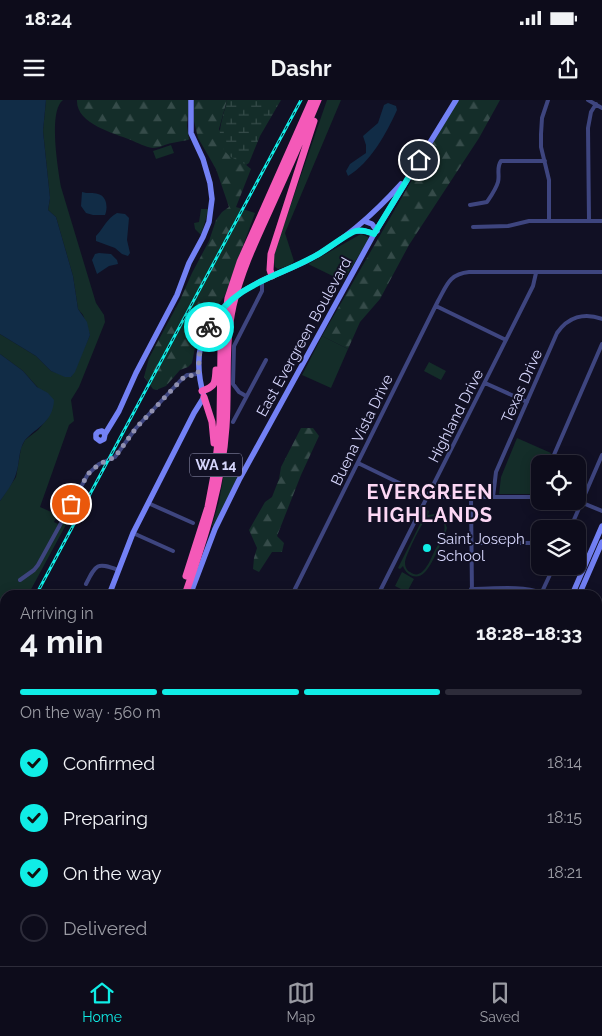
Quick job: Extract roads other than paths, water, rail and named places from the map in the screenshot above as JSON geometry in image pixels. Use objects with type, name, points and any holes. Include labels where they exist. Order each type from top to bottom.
[{"type":"highway","name":"WA 14","points":[[182,590],[212,490],[219,428],[222,330],[228,298],[240,262],[312,100]]},
{"type":"highway","name":"WA 14","points":[[187,590],[208,529],[220,478],[226,427],[228,344],[238,288],[251,251],[320,100]]},
{"type":"highway","points":[[272,276],[270,262],[274,244],[320,100]]},
{"type":"highway","points":[[212,490],[214,432],[203,394],[214,384],[222,330]]},
{"type":"highway","points":[[197,407],[202,406],[207,409]]},
{"type":"street","points":[[105,434],[110,428],[136,373],[177,295],[189,263],[206,230],[210,216],[212,199],[210,183],[203,159],[191,133],[191,100]]},
{"type":"street","name":"East Evergreen Boulevard","points":[[192,590],[224,509],[376,232],[456,100]]},
{"type":"street","points":[[548,100],[542,118],[542,147],[550,180],[549,221]]},
{"type":"street","points":[[588,100],[602,108]]},
{"type":"street","points":[[589,220],[588,128],[591,112],[596,104]]},
{"type":"street","points":[[470,205],[487,202],[498,182],[498,165],[501,161],[545,161]]},
{"type":"street","points":[[111,590],[133,533],[203,394],[198,374],[200,348],[206,333],[216,317],[233,298],[250,286],[314,257],[354,231],[408,177]]},
{"type":"street","points":[[364,221],[372,224],[376,232]]},
{"type":"street","points":[[473,227],[508,226],[529,221],[602,221]]},
{"type":"street","points":[[354,231],[376,232]]},
{"type":"street","name":"Buena Vista Drive","points":[[294,590],[449,281],[454,276],[469,272],[536,273]]},
{"type":"street","points":[[536,273],[602,272]]},
{"type":"street","name":"Highland Drive","points":[[381,590],[533,286],[536,273]]},
{"type":"street","points":[[246,396],[239,392],[233,384],[234,346],[262,291],[262,280]]},
{"type":"street","points":[[436,306],[506,340]]},
{"type":"street","name":"Texas Drive","points":[[494,497],[496,472],[557,333],[568,320],[586,315],[602,318]]},
{"type":"street","points":[[554,455],[602,344]]},
{"type":"street","points":[[232,422],[266,360]]},
{"type":"street","points":[[20,580],[38,565],[88,474],[99,464],[115,457],[136,428],[184,377],[198,374]]},
{"type":"street","points":[[485,383],[527,402]]},
{"type":"street","points":[[586,487],[602,454]]},
{"type":"street","points":[[358,463],[428,497],[531,497]]},
{"type":"street","points":[[471,497],[472,589],[526,590]]},
{"type":"street","points":[[148,503],[193,523]]},
{"type":"street","points":[[586,504],[602,511]]},
{"type":"street","points":[[574,590],[602,526]]},
{"type":"street","points":[[133,533],[173,551]]},
{"type":"street","points":[[581,590],[602,542]]},
{"type":"street","points":[[471,543],[531,544]]},
{"type":"street","points":[[86,584],[96,566],[104,565],[118,570]]},
{"type":"street","points":[[543,590],[550,575]]},
{"type":"water","points":[[0,100],[46,100],[43,131],[50,198],[48,210],[56,217],[73,276],[78,309],[87,322],[90,335],[75,372],[71,377],[65,377],[51,371],[36,356],[0,334]]},
{"type":"water","points":[[388,103],[396,106],[397,110],[388,128],[371,155],[348,176],[346,171],[350,164],[366,153],[363,136],[378,123],[384,105]]},
{"type":"water","points":[[82,192],[96,193],[103,197],[106,206],[105,215],[86,213],[81,206]]},
{"type":"water","points":[[117,213],[125,214],[129,218],[127,240],[130,253],[128,256],[115,248],[96,241],[96,236]]},
{"type":"water","points":[[95,254],[111,254],[118,264],[109,266],[97,274],[92,260]]},
{"type":"water","points":[[0,354],[23,371],[37,387],[48,393],[54,400],[48,419],[25,440],[20,452],[15,477],[0,501]]},
{"type":"railway","points":[[39,590],[301,100]]},
{"type":"place","name":"Saint Joseph School","points":[[427,548]]},
{"type":"district","name":"EVERGREEN HIGHLANDS","points":[[430,504]]}]
